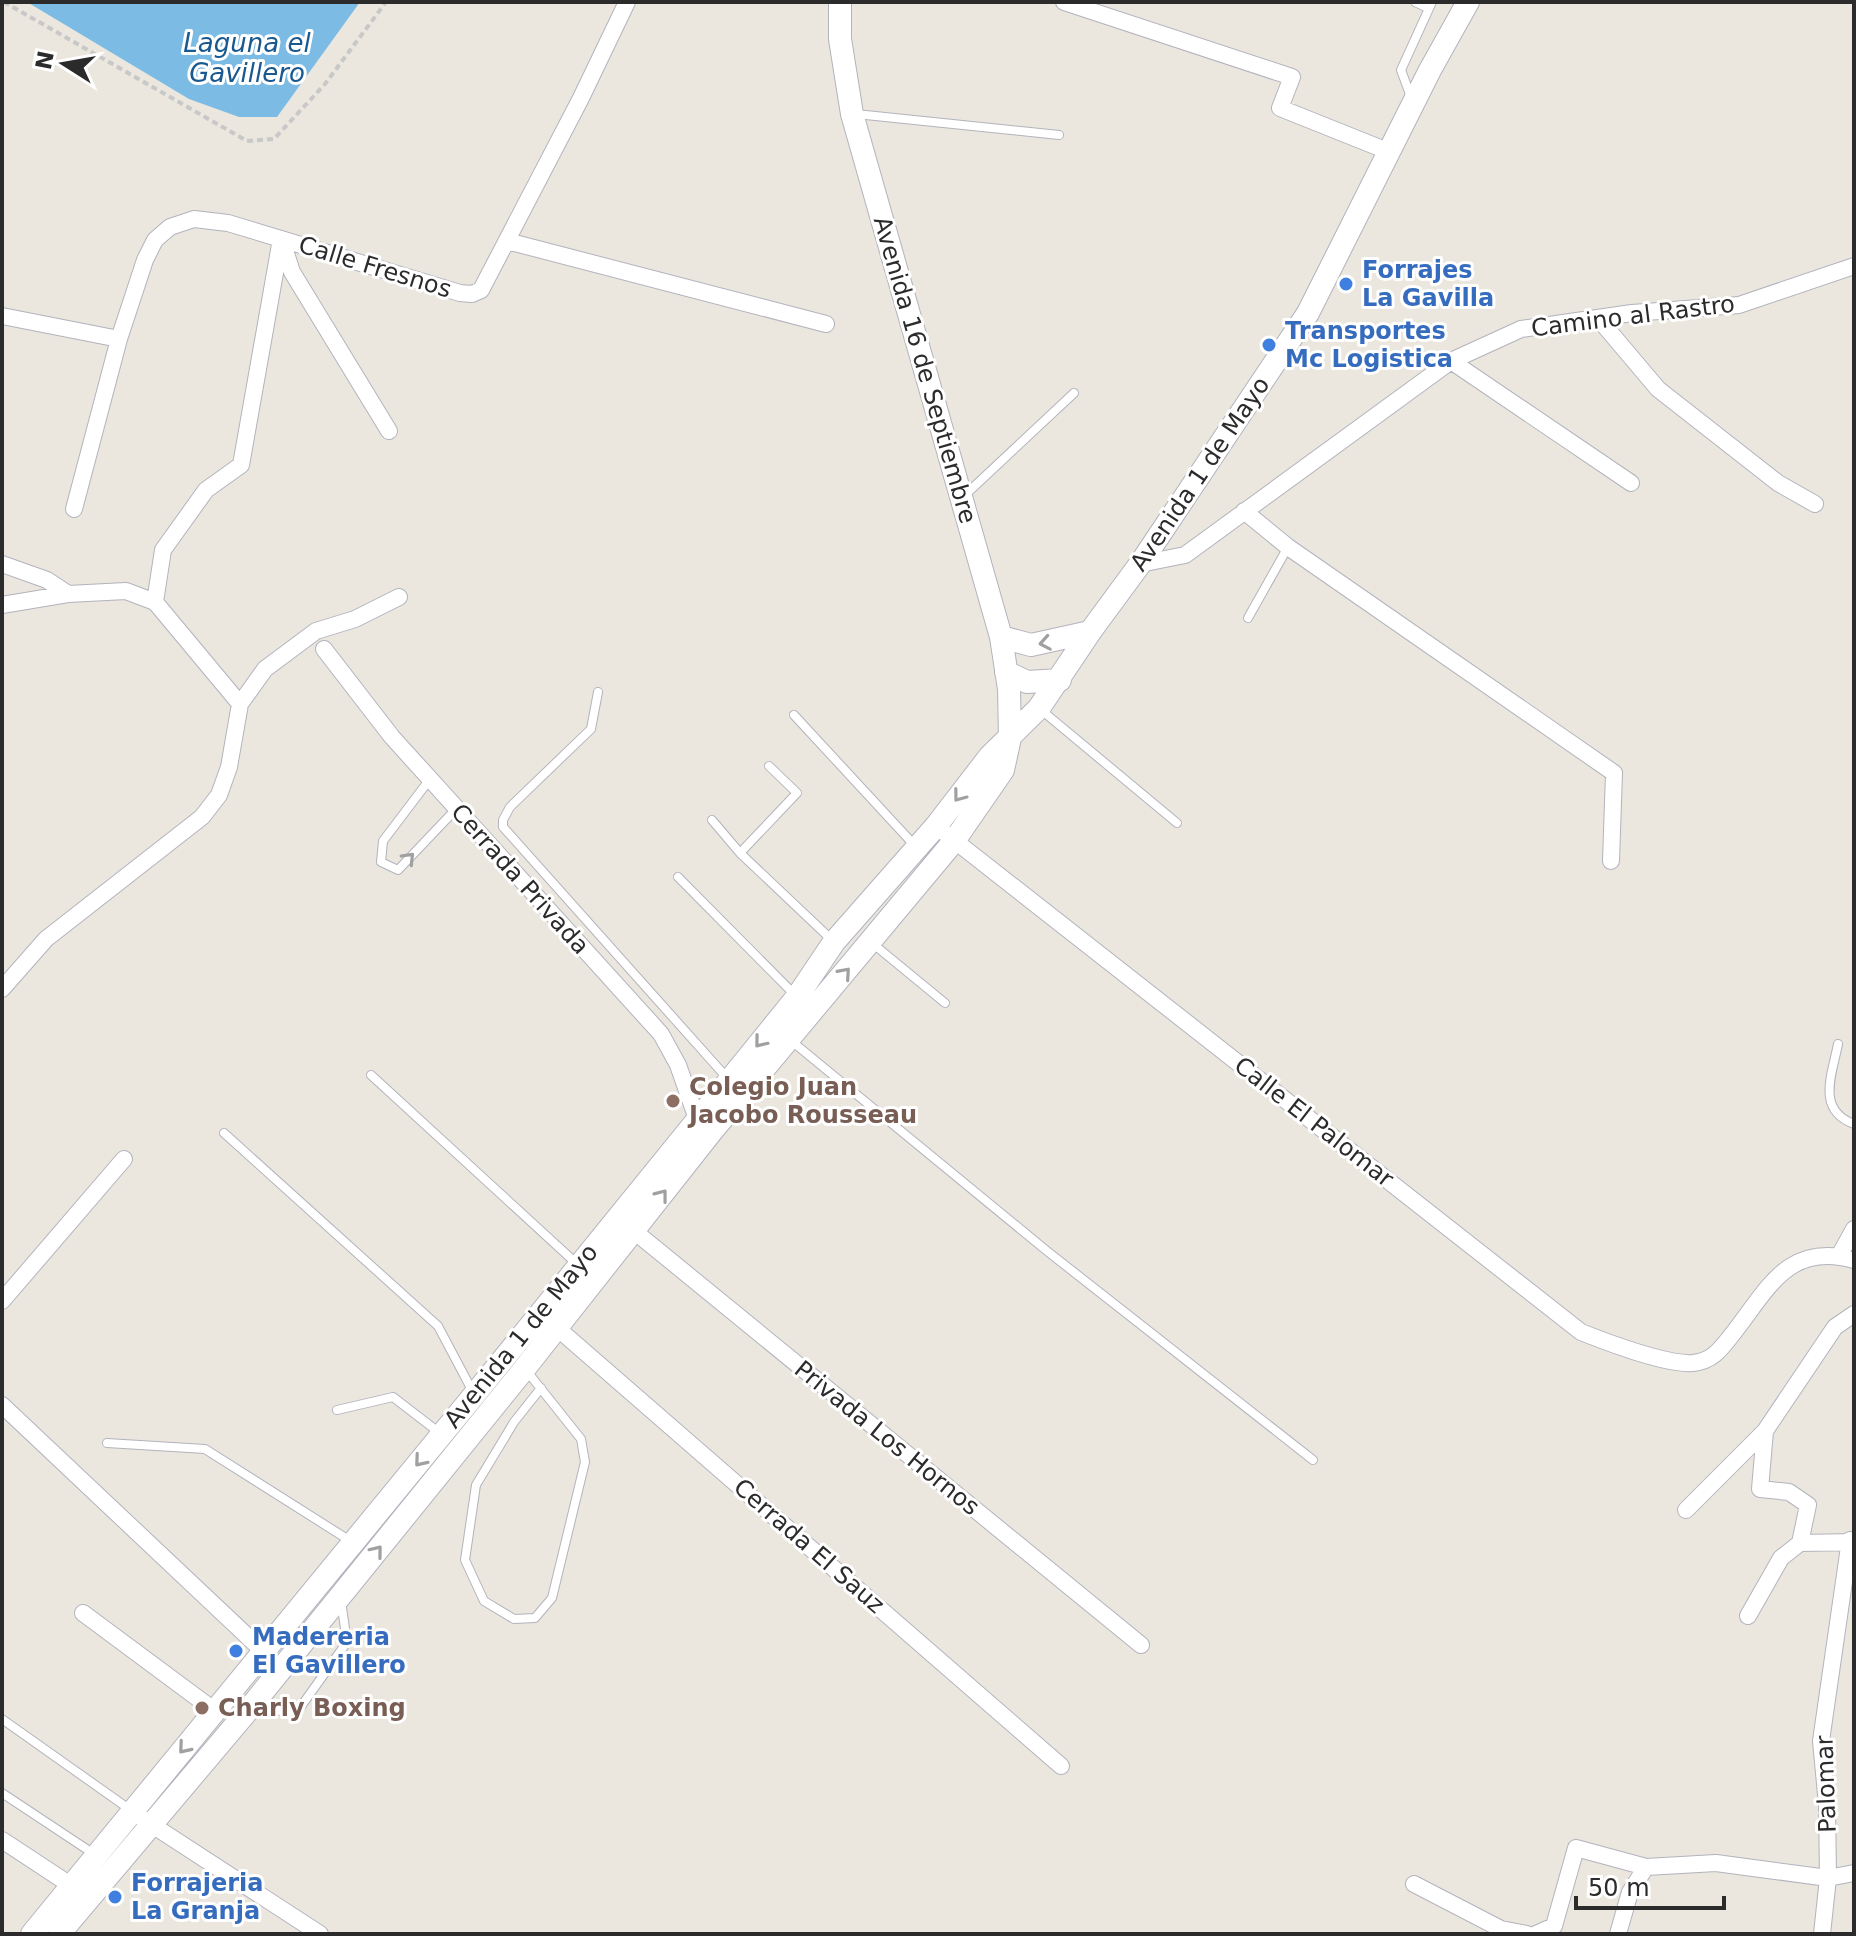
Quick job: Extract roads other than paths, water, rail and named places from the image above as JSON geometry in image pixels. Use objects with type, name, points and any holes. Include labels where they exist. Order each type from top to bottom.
[{"type":"main road","name":"Avenida 16 de Septiembre","points":[[840,2],[840,39],[852,114],[1001,637],[1010,738]]},
{"type":"main road","name":"Avenida 1 de Mayo","points":[[59,1934],[89,1898],[132,1811],[797,997],[834,942],[936,826],[990,756],[1039,708],[1060,680],[1308,313],[1413,102],[1468,2]]},
{"type":"main road","points":[[1001,637],[1031,645],[1090,632]]},
{"type":"main road","points":[[1006,672],[1027,682],[1060,680]]},
{"type":"main road","name":"Avenida 1 de Mayo","points":[[32,1934],[71,1884],[105,1862],[151,1824],[249,1709],[788,1038],[954,841],[1003,770],[1010,738]]},
{"type":"street","name":"Calle Fresnos","points":[[74,509],[119,339],[145,260],[155,240],[170,227],[194,219],[228,223],[460,293],[472,294],[481,290],[627,2]]},
{"type":"street","points":[[1064,2],[1292,77],[1280,108],[1390,152]]},
{"type":"street","points":[[281,239],[292,272],[389,431]]},
{"type":"street","points":[[155,602],[163,550],[206,490],[241,465],[281,239]]},
{"type":"street","points":[[507,241],[826,324]]},
{"type":"street","name":"Camino al Rastro","points":[[1140,564],[1185,555],[1451,361],[1521,329],[1632,313],[1739,305],[1854,266]]},
{"type":"street","points":[[2,316],[119,339]]},
{"type":"street","points":[[1598,318],[1658,389],[1778,483],[1815,504]]},
{"type":"street","points":[[1451,361],[1631,483]]},
{"type":"street","points":[[1244,511],[1288,547],[1614,773],[1611,861]]},
{"type":"street","points":[[2,564],[47,580],[68,594]]},
{"type":"street","points":[[2,605],[68,594],[126,591],[155,602],[240,704]]},
{"type":"street","points":[[2,989],[46,939],[202,817],[219,795],[229,767],[240,704],[265,669],[316,631],[355,619],[399,597]]},
{"type":"street","name":"Cerrada Privada","points":[[324,649],[392,737],[661,1034],[678,1065],[697,1119]]},
{"type":"street","name":"Calle El Palomar","points":[[936,826],[1581,1332],[1657,1357],[1692,1363],[1716,1356],[1785,1268],[1809,1256],[1846,1258]]},
{"type":"street","points":[[2,1301],[124,1159]]},
{"type":"street","points":[[1846,1258],[1854,1229]]},
{"type":"street","name":"Privada Los Hornos","points":[[634,1231],[1141,1645]]},
{"type":"street","points":[[1686,1510],[1765,1431],[1835,1327],[1854,1314]]},
{"type":"street","name":"Cerrada El Sauz","points":[[556,1327],[1061,1766]]},
{"type":"street","points":[[2,1405],[264,1652]]},
{"type":"street","points":[[1765,1431],[1760,1489],[1789,1492],[1808,1505],[1800,1543]]},
{"type":"street","points":[[1748,1616],[1781,1558],[1800,1543],[1852,1541]]},
{"type":"street","name":"Palomar","points":[[1822,1934],[1828,1878],[1827,1805],[1821,1741],[1852,1541]]},
{"type":"street","points":[[83,1613],[215,1711]]},
{"type":"street","points":[[132,1811],[320,1934]]},
{"type":"street","points":[[2,1840],[89,1898]]},
{"type":"street","points":[[1536,1934],[1554,1926],[1576,1848],[1646,1867],[1716,1863],[1828,1878],[1854,1873]]},
{"type":"street","points":[[1618,1934],[1630,1892],[1646,1867]]},
{"type":"street","points":[[1414,1884],[1501,1929],[1527,1934]]},
{"type":"lane","points":[[1413,102],[1401,70],[1430,5],[1415,2]]},
{"type":"lane","points":[[852,114],[1059,135]]},
{"type":"lane","points":[[961,498],[1074,393]]},
{"type":"lane","points":[[1248,618],[1288,547]]},
{"type":"lane","points":[[598,692],[591,729],[510,807],[503,827],[729,1080]]},
{"type":"lane","points":[[1039,708],[1177,823]]},
{"type":"lane","points":[[794,715],[917,848]]},
{"type":"lane","points":[[740,853],[797,793],[769,766]]},
{"type":"lane","points":[[430,779],[383,841],[381,862],[398,870],[457,808]]},
{"type":"lane","points":[[712,820],[740,853],[834,942]]},
{"type":"lane","points":[[678,877],[797,997]]},
{"type":"lane","points":[[871,942],[945,1003]]},
{"type":"lane","points":[[788,1038],[1047,1251],[1313,1460]]},
{"type":"lane","points":[[1838,1044],[1828,1099],[1834,1113],[1854,1124]]},
{"type":"lane","points":[[371,1075],[578,1265]]},
{"type":"lane","points":[[224,1133],[438,1326],[475,1394]]},
{"type":"lane","points":[[525,1368],[541,1388],[581,1439],[585,1462],[552,1598],[535,1618],[514,1619],[484,1601],[465,1560],[476,1485],[514,1422],[541,1388]]},
{"type":"lane","points":[[337,1410],[393,1397],[442,1434]]},
{"type":"lane","points":[[107,1443],[205,1449],[352,1542]]},
{"type":"lane","points":[[249,1709],[297,1712],[347,1642],[341,1596]]},
{"type":"lane","points":[[2,1719],[132,1811]]},
{"type":"lane","points":[[2,1793],[105,1862]]},
{"type":"water","name":"Laguna el Gavillero","points":[[27,2],[360,2],[277,117],[239,117],[189,99]]},
{"type":"place","name":"Forrajes La Gavilla","points":[[1346,284]]},
{"type":"place","name":"Transportes Mc Logistica","points":[[1269,345]]},
{"type":"place","name":"Colegio Juan Jacobo Rousseau","points":[[673,1101]]},
{"type":"place","name":"Madereria El Gavillero","points":[[236,1651]]},
{"type":"place","name":"Charly Boxing","points":[[202,1708]]},
{"type":"place","name":"Forrajeria La Granja","points":[[115,1897]]}]
